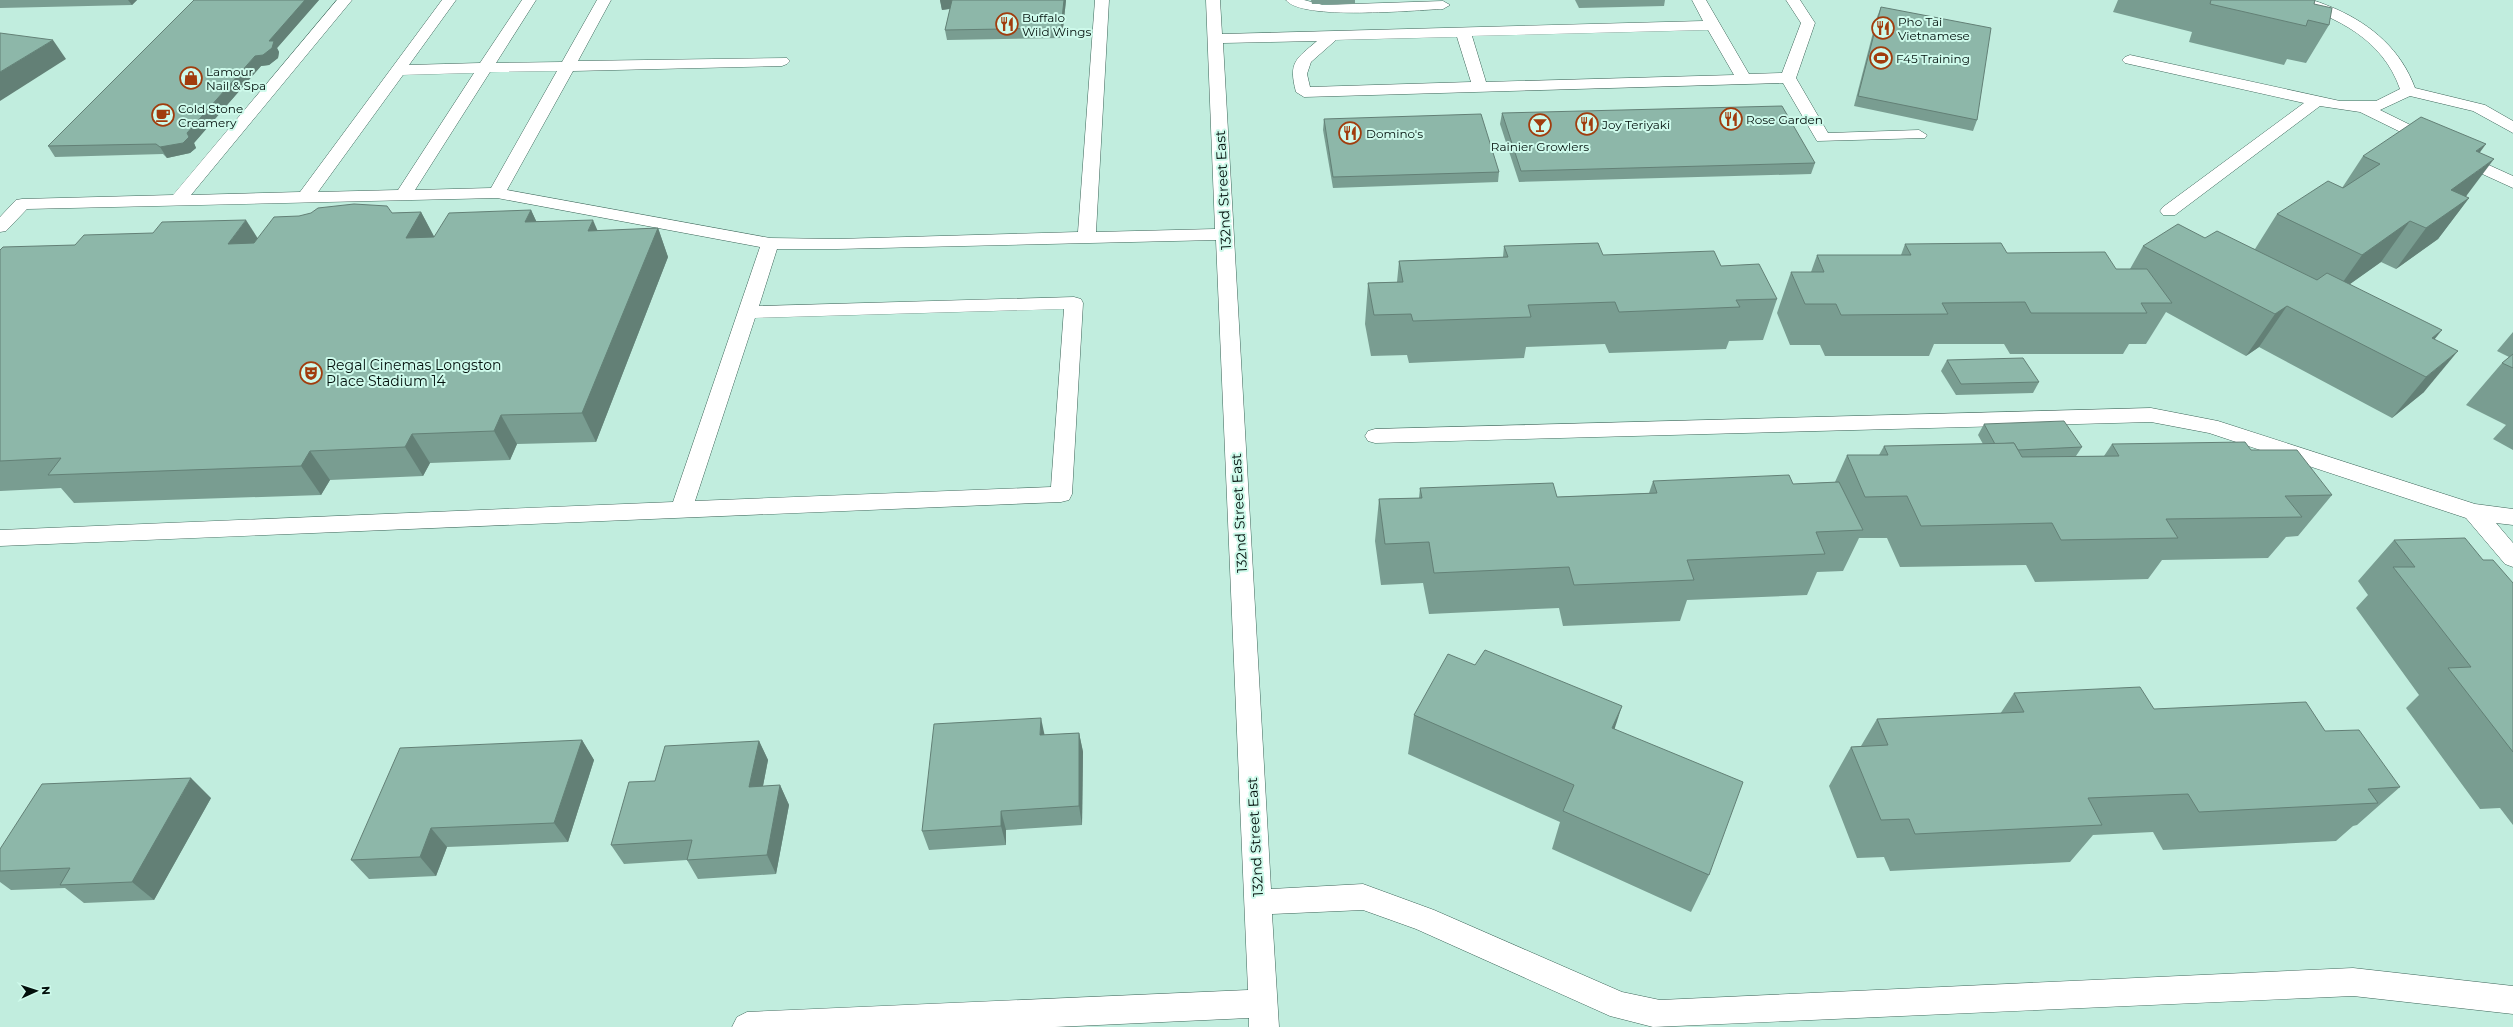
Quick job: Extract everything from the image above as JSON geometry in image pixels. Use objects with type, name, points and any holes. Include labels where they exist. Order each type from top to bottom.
[{"type":"street","points":[[178,201],[345,0]]},
{"type":"street","points":[[305,198],[449,0]]},
{"type":"street","points":[[403,195],[529,0]]},
{"type":"street","points":[[497,193],[604,0]]},
{"type":"street","points":[[1087,237],[1102,0]]},
{"type":"street","name":"132nd Street East","points":[[1213,0],[1263,1015]]},
{"type":"street","points":[[1293,0],[1303,5],[1322,9],[1442,2],[1457,32],[1480,87]]},
{"type":"street","points":[[1699,0],[1744,79]]},
{"type":"street","points":[[1793,0],[1802,0]]},
{"type":"street","points":[[1788,78],[1808,23],[1793,0]]},
{"type":"street","points":[[2295,0],[2346,19],[2383,47],[2399,68],[2408,91]]},
{"type":"street","points":[[1215,39],[1713,25]]},
{"type":"street","points":[[1333,35],[1304,60],[1299,74],[1304,92],[1788,78]]},
{"type":"street","points":[[2130,60],[2317,101],[2363,108],[2388,104],[2408,91],[2479,108],[2513,128]]},
{"type":"street","points":[[398,70],[782,61]]},
{"type":"street","points":[[1788,78],[1823,138],[1918,136]]},
{"type":"street","points":[[2169,211],[2317,101]]},
{"type":"street","points":[[2363,108],[2513,183]]},
{"type":"street","points":[[0,227],[22,204],[497,193],[770,243],[837,244],[1225,234]]},
{"type":"street","points":[[681,510],[770,243]]},
{"type":"street","points":[[0,538],[1061,494],[1074,303],[746,312]]},
{"type":"street","points":[[1374,436],[2151,415],[2211,426],[2474,512],[2513,517]]},
{"type":"street","points":[[2474,512],[2513,558]]},
{"type":"street","points":[[1258,902],[1364,897],[1424,919],[1620,1006],[1660,1014],[2353,982],[2513,1000]]},
{"type":"street","points":[[747,1027],[1263,1015]]},
{"type":"building","points":[[194,0],[305,0],[269,41],[274,41],[272,48],[263,55],[255,56],[187,133],[189,137],[183,143],[160,147],[156,144],[48,146]]},
{"type":"building","name":"Buffalo Wild Wings","points":[[952,0],[1064,0],[1061,28],[945,30]]},
{"type":"building","points":[[2211,0],[2315,0],[2314,4],[2332,8],[2329,25],[2308,20],[2306,26],[2210,4]]},
{"type":"building","points":[[1881,7],[1991,28],[1977,120],[1858,96]]},
{"type":"building","points":[[0,33],[53,40],[0,72]]},
{"type":"building","points":[[1782,106],[1815,163],[1521,171],[1502,113]]},
{"type":"building","points":[[1481,114],[1499,172],[1333,177],[1324,119]]},
{"type":"building","points":[[2421,117],[2486,144],[2476,151],[2494,159],[2451,190],[2469,198],[2426,228],[2410,221],[2362,255],[2277,214],[2328,181],[2343,188],[2380,164],[2363,156]]},
{"type":"building","name":"Regal Cinemas Longston Place Stadium 14","points":[[354,204],[387,206],[392,213],[421,212],[406,238],[434,237],[449,213],[531,210],[525,222],[593,220],[588,231],[658,228],[582,413],[501,415],[494,431],[412,434],[405,447],[310,451],[301,466],[48,475],[61,458],[0,461],[0,250],[3,247],[75,245],[84,235],[153,233],[162,222],[246,220],[228,244],[254,243],[274,217],[299,216],[311,213],[318,208]]},
{"type":"building","points":[[2178,224],[2205,238],[2217,231],[2317,280],[2327,273],[2442,330],[2432,338],[2458,351],[2426,377],[2287,306],[2275,314],[2143,246]]},
{"type":"building","points":[[1598,243],[1603,255],[1714,251],[1721,266],[1759,264],[1777,299],[1736,300],[1740,307],[1619,312],[1615,302],[1528,305],[1531,317],[1413,321],[1411,314],[1374,315],[1368,283],[1403,282],[1399,261],[1508,257],[1504,246]]},
{"type":"building","points":[[2001,243],[2007,253],[2105,252],[2116,269],[2147,269],[2172,303],[2141,303],[2147,313],[2031,313],[2025,302],[1942,303],[1948,314],[1841,315],[1836,304],[1805,304],[1791,272],[1824,272],[1817,255],[1911,255],[1905,244]]},
{"type":"building","points":[[2513,354],[2513,368],[2502,363]]},
{"type":"building","points":[[2023,358],[2039,382],[1961,384],[1947,360]]},
{"type":"building","points":[[2064,421],[2082,447],[2018,450],[2014,443],[1995,444],[1984,424]]},
{"type":"building","points":[[2245,442],[2251,450],[2297,450],[2332,495],[2285,496],[2302,517],[2166,519],[2178,538],[2061,540],[2052,523],[1921,526],[1907,496],[1865,497],[1847,455],[1888,455],[1884,446],[2014,443],[2022,457],[2119,456],[2112,444]]},
{"type":"building","points":[[1789,475],[1793,484],[1839,482],[1863,530],[1816,532],[1825,554],[1687,560],[1694,580],[1574,585],[1569,567],[1434,573],[1429,542],[1385,544],[1379,499],[1422,498],[1420,488],[1553,483],[1557,497],[1657,493],[1653,481]]},
{"type":"building","points":[[2465,538],[2483,560],[2493,560],[2513,583],[2513,752],[2448,668],[2471,667],[2393,567],[2415,567],[2394,540]]},
{"type":"building","points":[[1485,650],[1622,706],[1612,728],[1743,782],[1709,875],[1563,811],[1574,785],[1414,715],[1448,654],[1475,665]]},
{"type":"building","points":[[2140,687],[2154,709],[2306,702],[2325,731],[2359,730],[2400,787],[2368,789],[2378,803],[2199,812],[2188,794],[2088,798],[2102,825],[1915,834],[1909,819],[1881,820],[1851,747],[1888,745],[1877,719],[2024,712],[2014,693]]},
{"type":"building","points":[[1041,718],[1040,735],[1079,733],[1079,806],[1001,811],[1001,826],[922,831],[934,724]]},
{"type":"building","points":[[582,740],[554,823],[431,828],[420,857],[351,860],[400,748]]},
{"type":"building","points":[[759,741],[749,787],[780,785],[767,855],[687,860],[692,840],[611,845],[629,782],[655,781],[665,746]]},
{"type":"building","points":[[191,778],[132,882],[60,885],[70,868],[0,871],[0,849],[42,784]]},
{"type":"place","name":"Buffalo Wild Wings","points":[[1007,24]]},
{"type":"place","name":"Pho Tai Vietnamese","points":[[1883,28]]},
{"type":"place","name":"F45 Training","points":[[1881,58]]},
{"type":"place","name":"Lamour Nail & Spa","points":[[191,78]]},
{"type":"place","name":"Cold Stone Creamery","points":[[163,115]]},
{"type":"place","name":"Rose Garden","points":[[1731,119]]},
{"type":"place","name":"Joy Teriyaki","points":[[1587,124]]},
{"type":"place","name":"Rainier Growlers","points":[[1540,125]]},
{"type":"place","name":"Domino's","points":[[1350,133]]},
{"type":"place","name":"Regal Cinemas Longston Place Stadium 14","points":[[311,373]]}]
